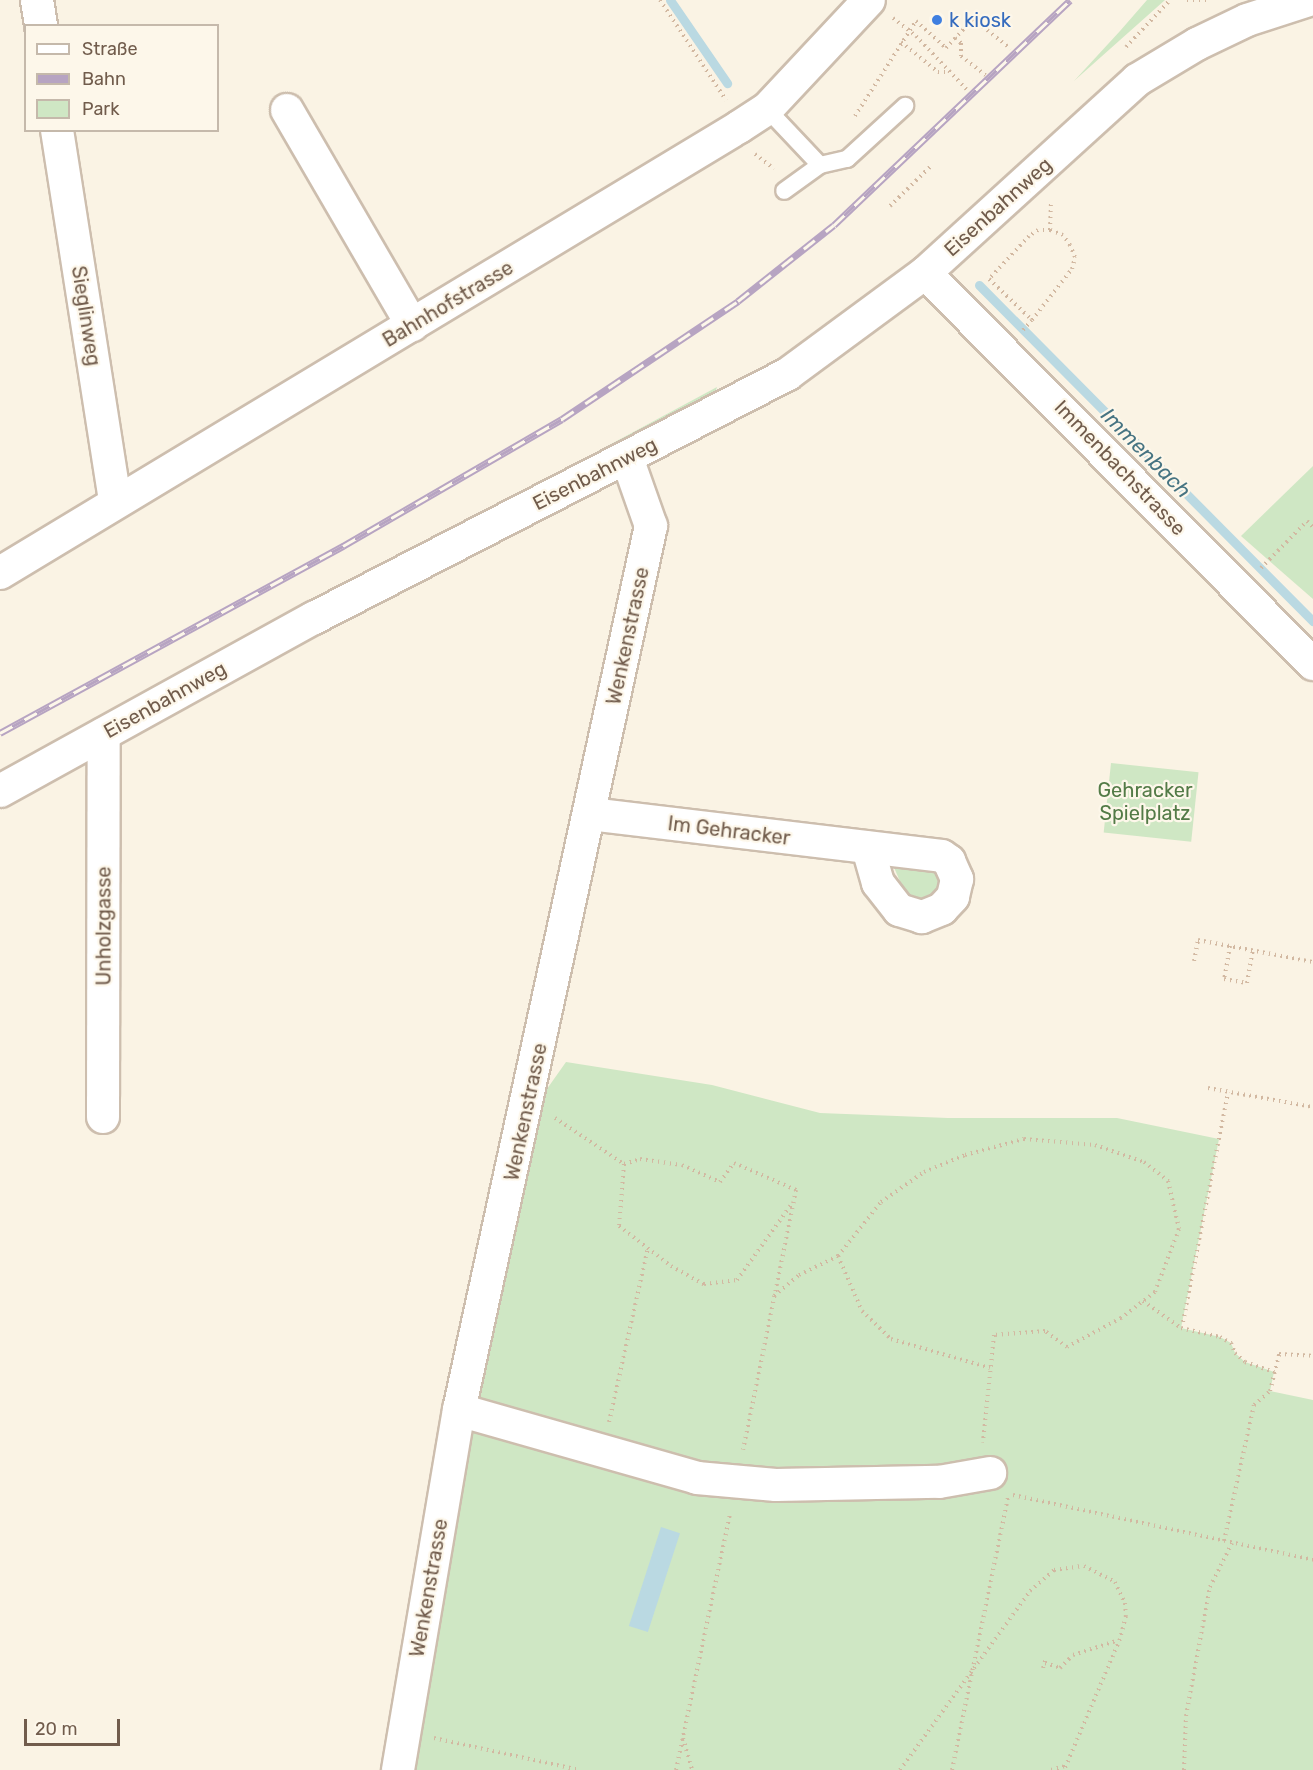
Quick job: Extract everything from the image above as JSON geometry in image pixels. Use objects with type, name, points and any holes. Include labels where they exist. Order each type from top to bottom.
[{"type":"street","points":[[37,0],[40,24]]},
{"type":"street","name":"Eisenbahnweg","points":[[0,791],[314,618],[788,374],[925,273],[1137,80],[1247,20],[1310,0]]},
{"type":"street","name":"Bahnhofstrasse","points":[[0,573],[115,501],[412,325],[767,109],[881,9]]},
{"type":"street","points":[[287,110],[412,325]]},
{"type":"street","name":"Sieglinweg","points":[[57,132],[115,501]]},
{"type":"street","name":"Immenbachstrasse","points":[[925,273],[1313,664]]},
{"type":"street","name":"Wenkenstrasse","points":[[398,1770],[459,1410],[528,1102],[651,526],[627,458]]},
{"type":"street","name":"Unholzgasse","points":[[103,1117],[104,734]]},
{"type":"street","name":"Im Gehracker","points":[[590,814],[868,847]]},
{"type":"street","points":[[459,1410],[697,1478],[776,1485],[993,1481]]},
{"type":"lane","points":[[784,191],[820,165],[847,159],[905,106]]},
{"type":"lane","points":[[767,109],[820,165]]},
{"type":"path","points":[[660,0],[725,98]]},
{"type":"path","points":[[1187,0],[1210,0]]},
{"type":"path","points":[[881,9],[909,30],[968,91]]},
{"type":"path","points":[[852,122],[916,21],[946,48],[973,19],[1011,49]]},
{"type":"path","points":[[955,38],[961,43],[961,56],[985,75]]},
{"type":"path","points":[[901,42],[938,72],[950,72]]},
{"type":"path","points":[[756,155],[777,170]]},
{"type":"path","points":[[890,206],[932,165]]},
{"type":"path","points":[[1050,230],[1052,194]]},
{"type":"path","points":[[1038,230],[1050,230],[1063,235],[1075,257],[1072,269],[1031,321],[989,279],[1029,236],[1038,230]]},
{"type":"path","points":[[1265,564],[1313,515]]},
{"type":"path","points":[[1307,521],[1313,527]]},
{"type":"path","points":[[1194,961],[1198,940],[1313,962]]},
{"type":"path","points":[[1230,946],[1224,979],[1246,983],[1253,950]]},
{"type":"path","points":[[1208,1088],[1313,1107]]},
{"type":"path","points":[[1183,1322],[1228,1092]]},
{"type":"path","points":[[528,1102],[581,1132],[624,1164],[626,1176],[618,1224],[671,1266],[704,1284],[736,1280],[794,1200]]},
{"type":"path","points":[[774,1296],[799,1275],[838,1256],[881,1202],[924,1172],[965,1155],[1024,1139],[1095,1145],[1144,1162],[1168,1181],[1176,1206],[1179,1229],[1171,1257],[1155,1292],[1121,1318],[1067,1347],[1045,1331],[994,1335],[990,1368],[993,1481],[974,1664],[952,1770]]},
{"type":"path","points":[[624,1164],[640,1159],[682,1165],[720,1182],[734,1163],[796,1190],[676,1770]]},
{"type":"path","points":[[603,1451],[648,1247]]},
{"type":"path","points":[[838,1256],[862,1311],[891,1339],[990,1368]]},
{"type":"path","points":[[1143,1301],[1181,1328],[1220,1337],[1231,1343],[1235,1353],[1245,1362],[1274,1372]]},
{"type":"path","points":[[1224,1541],[1254,1405],[1270,1391],[1279,1354],[1313,1356]]},
{"type":"path","points":[[993,1481],[1232,1543],[1313,1560]]},
{"type":"path","points":[[1184,1770],[1186,1716],[1210,1587],[1232,1543]]},
{"type":"path","points":[[900,1770],[974,1664],[1030,1591],[1048,1574],[1067,1566],[1084,1566],[1115,1582],[1126,1616],[1120,1639],[1065,1768],[1054,1769]]},
{"type":"path","points":[[1043,1668],[1046,1660],[1060,1668],[1073,1655],[1120,1639]]},
{"type":"path","points":[[405,1732],[580,1770]]},
{"type":"path","points":[[683,1737],[692,1770]]},
{"type":"green space","points":[[1147,0],[1165,0],[1074,81],[1120,31]]},
{"type":"green space","points":[[717,387],[714,397],[621,450],[598,451]]},
{"type":"green space","points":[[1313,466],[1313,599],[1241,536]]},
{"type":"green space","name":"Gehracker Spielplatz","points":[[1111,763],[1199,772],[1191,842],[1104,833]]},
{"type":"green space","points":[[893,865],[933,868],[939,881],[937,890],[923,902],[907,898]]},
{"type":"green space","points":[[566,1062],[712,1085],[820,1113],[948,1118],[1117,1118],[1219,1139],[1181,1328],[1220,1337],[1231,1343],[1235,1353],[1245,1362],[1274,1372],[1270,1391],[1313,1400],[1313,1770],[398,1770],[525,1120]]},
{"type":"water","points":[[661,1527],[680,1533],[648,1632],[629,1626]]},
{"type":"waterway","name":"Immenbach","points":[[670,0],[727,83]]},
{"type":"waterway","name":"Immenbach","points":[[979,285],[1313,621]]},
{"type":"railway","points":[[0,733],[343,546],[562,419],[738,301],[834,225],[1070,0]]},
{"type":"place","name":"k kiosk","points":[[937,20]]}]
